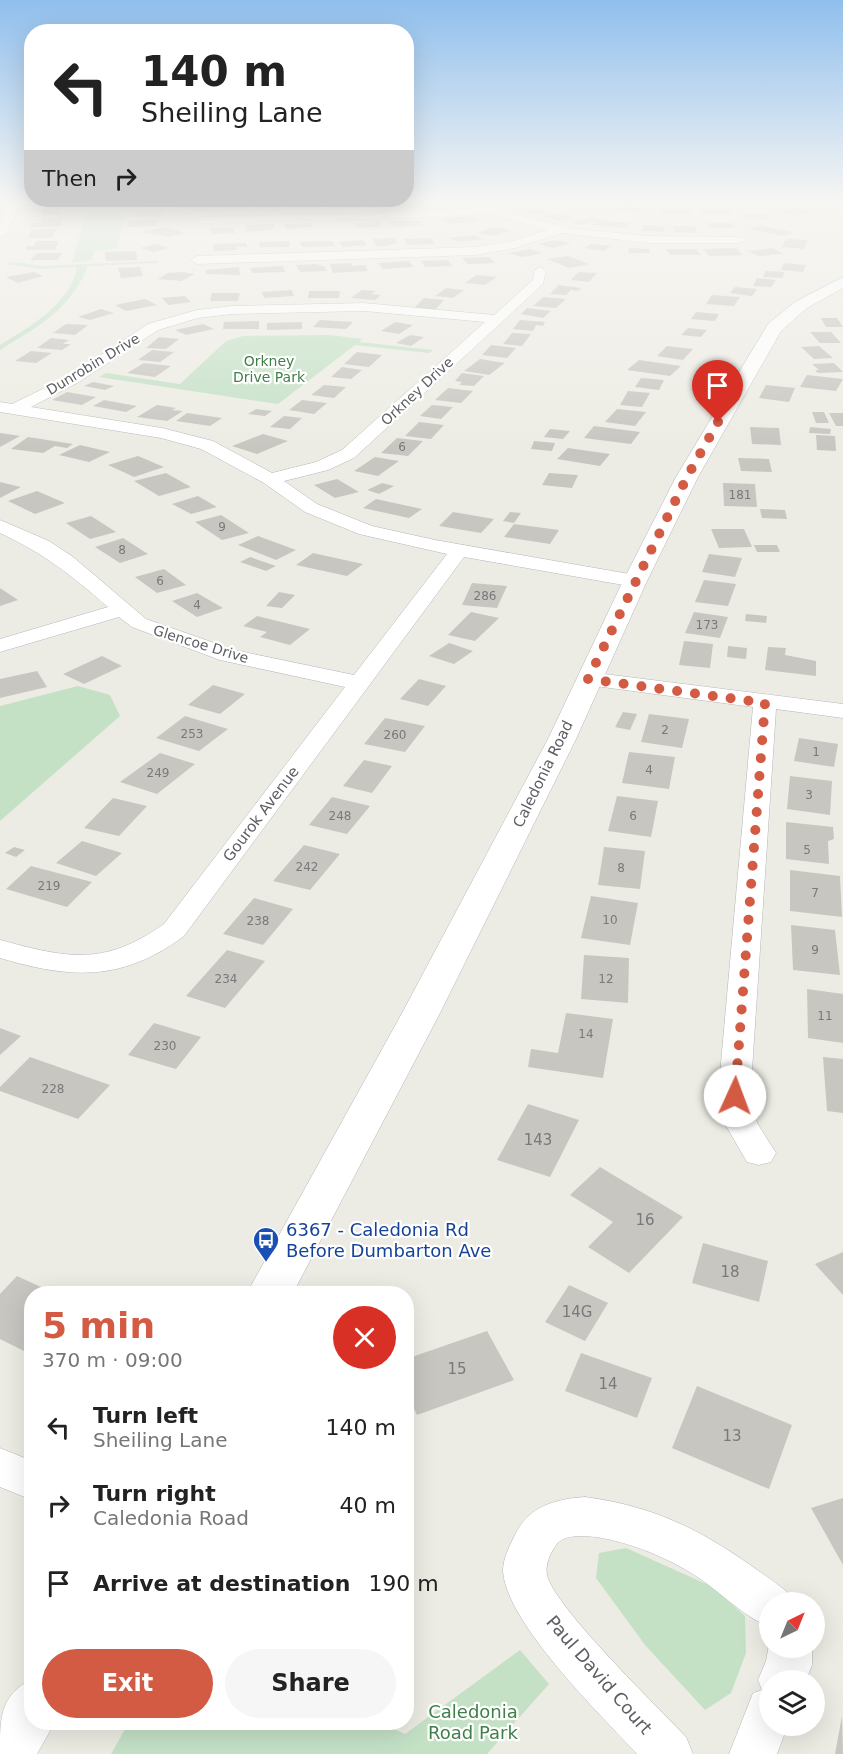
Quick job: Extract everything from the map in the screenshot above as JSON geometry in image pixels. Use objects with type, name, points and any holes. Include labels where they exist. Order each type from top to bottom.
[{"type":"street","name":"Orkney Drive","points":[[270,479],[321,466],[348,454],[494,319],[537,284]]},
{"type":"street","name":"Caledonia Road","points":[[274,1286],[420,1015],[562,739],[588,679],[687,477],[774,328],[801,305],[840,284]]},
{"type":"street","name":"Dunrobin Drive","points":[[7,408],[74,379],[153,327],[196,314],[232,310],[358,307],[494,319]]},
{"type":"street","points":[[7,408],[188,439],[217,450],[270,479],[310,508],[347,525],[460,549],[635,581]]},
{"type":"street","name":"Glencoe Drive","points":[[0,526],[42,545],[66,561],[121,610],[139,623],[160,633],[214,651],[360,683]]},
{"type":"street","name":"Gourok Avenue","points":[[0,949],[61,965],[87,966],[121,960],[158,944],[174,930],[460,549]]},
{"type":"street","points":[[0,646],[121,610]]},
{"type":"street","points":[[588,679],[843,711]]},
{"type":"street","points":[[759,1154],[741,1124],[735,1085],[765,703]]},
{"type":"street","points":[[0,1467],[24,1478]]},
{"type":"street","name":"Paul David Court","points":[[669,1754],[552,1626],[538,1604],[524,1570],[534,1540],[553,1522],[564,1518],[584,1516],[629,1525],[695,1552],[759,1598]]},
{"type":"street","points":[[3,1754],[24,1720]]},
{"type":"street","points":[[753,1754],[760,1736]]},
{"type":"green space","points":[[71,284],[79,284],[63,306],[52,316],[0,350],[0,345],[36,322],[67,292]]},
{"type":"green space","name":"Orkney Drive Park","points":[[329,335],[363,339],[359,342],[433,350],[429,353],[355,345],[278,404],[99,377],[106,373],[180,384],[226,341],[243,336]]},
{"type":"green space","points":[[78,686],[110,695],[120,716],[0,821],[0,706]]},
{"type":"green space","points":[[626,1548],[713,1587],[745,1616],[746,1653],[731,1693],[705,1710],[645,1645],[596,1578],[599,1553]]},
{"type":"green space","name":"Caledonia Road Park","points":[[520,1650],[549,1684],[487,1754],[111,1754],[124,1730],[396,1730],[405,1734],[414,1730],[414,1727]]},
{"type":"building","points":[[754,284],[773,284],[771,287],[753,286]]},
{"type":"building","points":[[559,285],[581,288],[578,291],[571,290],[566,295],[550,294]]},
{"type":"building","points":[[735,287],[757,289],[752,296],[730,293]]},
{"type":"building","points":[[446,288],[464,290],[453,298],[435,296]]},
{"type":"building","points":[[292,290],[294,296],[264,298],[262,292]]},
{"type":"building","points":[[362,290],[376,291],[371,294],[381,295],[375,300],[351,298]]},
{"type":"building","points":[[309,291],[340,291],[339,298],[308,298]]},
{"type":"building","points":[[212,293],[240,293],[238,301],[210,301]]},
{"type":"building","points":[[712,295],[740,297],[734,306],[706,304]]},
{"type":"building","points":[[185,296],[191,302],[168,305],[162,298]]},
{"type":"building","points":[[543,297],[566,299],[556,308],[533,306]]},
{"type":"building","points":[[424,298],[444,300],[435,310],[414,308]]},
{"type":"building","points":[[145,299],[157,305],[126,311],[115,305]]},
{"type":"building","points":[[527,308],[551,311],[543,318],[521,314]]},
{"type":"building","points":[[101,309],[114,313],[90,320],[78,317]]},
{"type":"building","points":[[696,312],[719,314],[715,321],[691,319]]},
{"type":"building","points":[[821,318],[837,318],[843,327],[826,327]]},
{"type":"building","points":[[320,320],[353,322],[346,329],[313,327]]},
{"type":"building","points":[[520,320],[545,322],[543,326],[536,325],[533,331],[513,329]]},
{"type":"building","points":[[259,321],[259,329],[223,329],[224,322]]},
{"type":"building","points":[[302,322],[302,329],[267,330],[267,323]]},
{"type":"building","points":[[395,322],[413,325],[399,334],[381,331]]},
{"type":"building","points":[[66,324],[88,325],[75,335],[53,333]]},
{"type":"building","points":[[203,324],[214,329],[186,335],[175,330]]},
{"type":"building","points":[[688,328],[707,330],[701,337],[681,335]]},
{"type":"building","points":[[810,332],[831,332],[841,343],[820,343]]},
{"type":"building","points":[[512,333],[531,334],[522,346],[503,344]]},
{"type":"building","points":[[410,335],[424,337],[411,346],[396,343]]},
{"type":"building","points":[[159,337],[179,339],[166,349],[146,348]]},
{"type":"building","points":[[51,338],[69,340],[63,344],[71,344],[62,350],[37,348]]},
{"type":"building","points":[[491,345],[516,348],[507,358],[482,355]]},
{"type":"building","points":[[667,346],[693,349],[683,360],[657,356]]},
{"type":"building","points":[[819,346],[833,358],[814,359],[801,347]]},
{"type":"building","points":[[152,350],[174,352],[160,362],[138,360]]},
{"type":"building","points":[[31,351],[52,353],[36,363],[15,361]]},
{"type":"building","points":[[357,352],[382,355],[369,367],[344,364]]},
{"type":"building","points":[[480,359],[505,363],[489,375],[464,371]]},
{"type":"building","points":[[639,360],[681,366],[670,376],[627,370]]},
{"type":"building","points":[[144,363],[171,366],[155,377],[127,373]]},
{"type":"building","points":[[834,363],[843,372],[818,373],[815,370],[819,370],[812,364]]},
{"type":"building","points":[[342,367],[362,370],[351,379],[331,377]]},
{"type":"building","points":[[462,373],[484,376],[474,386],[459,385],[462,382],[455,381]]},
{"type":"building","points":[[807,375],[843,379],[836,391],[800,387]]},
{"type":"building","points":[[641,378],[664,380],[659,390],[635,387]]},
{"type":"building","points":[[93,382],[114,386],[105,390],[84,386]]},
{"type":"building","points":[[324,385],[346,387],[334,398],[311,395]]},
{"type":"building","points":[[766,385],[795,388],[789,402],[759,398]]},
{"type":"building","points":[[448,388],[473,391],[461,403],[435,400]]},
{"type":"building","points":[[628,391],[650,393],[642,407],[620,405]]},
{"type":"building","points":[[67,392],[96,397],[82,405],[52,400]]},
{"type":"building","points":[[104,400],[137,406],[126,412],[93,406]]},
{"type":"building","points":[[302,400],[327,403],[314,414],[289,410]]},
{"type":"building","points":[[157,405],[183,411],[167,421],[137,417]]},
{"type":"building","points":[[432,405],[453,407],[441,419],[420,416]]},
{"type":"building","points":[[256,409],[272,411],[265,416],[248,414]]},
{"type":"building","points":[[617,409],[646,412],[635,426],[605,422]]},
{"type":"building","points":[[812,412],[824,412],[829,423],[816,423]]},
{"type":"building","points":[[187,413],[222,418],[210,426],[176,421]]},
{"type":"building","points":[[829,413],[843,413],[843,426],[836,426]]},
{"type":"building","points":[[284,416],[302,418],[290,429],[270,427]]},
{"type":"building","points":[[419,422],[444,425],[431,439],[405,436]]},
{"type":"building","points":[[594,426],[640,432],[631,444],[584,438]]},
{"type":"building","points":[[750,427],[779,428],[781,445],[752,444]]},
{"type":"building","points":[[810,427],[831,429],[830,434],[809,433]]},
{"type":"building","points":[[550,429],[570,431],[563,439],[544,437]]},
{"type":"building","points":[[0,433],[20,436],[0,447]]},
{"type":"building","points":[[263,434],[288,441],[257,454],[232,446]]},
{"type":"building","points":[[816,435],[835,436],[836,451],[817,450]]},
{"type":"building","points":[[28,437],[73,444],[67,448],[55,446],[43,453],[11,449]]},
{"type":"building","points":[[397,438],[423,441],[408,456],[381,453]]},
{"type":"building","points":[[534,441],[555,443],[552,451],[531,449]]},
{"type":"building","points":[[80,445],[110,452],[89,462],[59,455]]},
{"type":"building","points":[[568,448],[610,454],[600,466],[557,459]]},
{"type":"building","points":[[138,456],[164,467],[134,477],[108,465]]},
{"type":"building","points":[[375,457],[399,461],[378,476],[354,471]]},
{"type":"building","points":[[738,458],[769,459],[772,472],[741,471]]},
{"type":"building","points":[[166,473],[191,487],[159,496],[134,481]]},
{"type":"building","points":[[549,473],[578,475],[572,488],[542,485]]},
{"type":"building","points":[[337,479],[359,492],[335,498],[314,485]]},
{"type":"building","points":[[0,482],[21,487],[0,498]]},
{"type":"building","points":[[382,483],[394,486],[379,494],[367,490]]},
{"type":"building","points":[[723,483],[755,484],[757,507],[724,506]]},
{"type":"building","points":[[37,491],[65,503],[35,514],[8,501]]},
{"type":"building","points":[[198,496],[217,507],[191,514],[172,504]]},
{"type":"building","points":[[376,499],[422,509],[409,518],[363,508]]},
{"type":"building","points":[[760,509],[785,510],[787,519],[762,518]]},
{"type":"building","points":[[453,512],[494,519],[481,533],[439,526]]},
{"type":"building","points":[[510,512],[521,513],[514,523],[503,521]]},
{"type":"building","points":[[221,515],[249,533],[222,540],[195,522]]},
{"type":"building","points":[[91,516],[116,532],[90,539],[66,523]]},
{"type":"building","points":[[514,524],[559,530],[550,544],[504,537]]},
{"type":"building","points":[[711,529],[744,529],[752,547],[719,548]]},
{"type":"building","points":[[258,536],[296,550],[276,560],[238,545]]},
{"type":"building","points":[[123,538],[148,554],[120,563],[95,547]]},
{"type":"building","points":[[754,545],[777,545],[780,552],[757,552]]},
{"type":"building","points":[[313,553],[363,564],[347,576],[296,565]]},
{"type":"building","points":[[709,554],[742,558],[735,577],[702,572]]},
{"type":"building","points":[[250,557],[276,566],[266,571],[240,562]]},
{"type":"building","points":[[164,569],[186,585],[157,593],[135,577]]},
{"type":"building","points":[[704,580],[736,584],[728,606],[695,602]]},
{"type":"building","points":[[472,583],[507,586],[497,608],[462,605]]},
{"type":"building","points":[[0,588],[18,600],[0,606]]},
{"type":"building","points":[[279,592],[295,595],[282,608],[266,606]]},
{"type":"building","points":[[197,593],[223,608],[197,617],[172,601]]},
{"type":"building","points":[[471,612],[499,618],[475,641],[448,635]]},
{"type":"building","points":[[694,612],[728,617],[720,638],[685,633]]},
{"type":"building","points":[[746,614],[767,616],[766,623],[745,621]]},
{"type":"building","points":[[257,616],[310,629],[290,645],[260,637],[267,632],[243,626]]},
{"type":"building","points":[[684,641],[713,644],[710,668],[679,665]]},
{"type":"building","points":[[449,643],[473,651],[454,664],[429,656]]},
{"type":"building","points":[[728,646],[747,648],[746,659],[727,657]]},
{"type":"building","points":[[768,647],[786,648],[785,655],[816,661],[816,676],[765,670]]},
{"type":"building","points":[[102,656],[122,666],[84,684],[63,674]]},
{"type":"building","points":[[37,671],[47,687],[0,698],[0,679]]},
{"type":"building","points":[[419,679],[446,686],[428,706],[400,699]]},
{"type":"building","points":[[213,685],[245,694],[220,714],[188,705]]},
{"type":"building","points":[[623,712],[637,714],[630,730],[615,727]]},
{"type":"building","points":[[649,714],[689,719],[682,748],[641,742]]},
{"type":"building","points":[[185,716],[228,729],[199,751],[156,738]]},
{"type":"building","points":[[385,718],[425,726],[405,752],[364,744]]},
{"type":"building","points":[[799,738],[838,744],[834,767],[794,761]]},
{"type":"building","points":[[629,752],[675,757],[669,789],[622,783]]},
{"type":"building","points":[[160,753],[195,764],[157,794],[120,782]]},
{"type":"building","points":[[364,760],[392,766],[372,793],[343,786]]},
{"type":"building","points":[[790,776],[832,781],[830,815],[787,809]]},
{"type":"building","points":[[617,796],[658,801],[651,837],[608,831]]},
{"type":"building","points":[[332,797],[370,806],[347,834],[309,825]]},
{"type":"building","points":[[113,798],[147,806],[119,836],[84,828]]},
{"type":"building","points":[[786,822],[833,827],[834,839],[828,841],[829,864],[786,859]]},
{"type":"building","points":[[82,841],[122,853],[96,876],[56,863]]},
{"type":"building","points":[[304,845],[340,854],[310,890],[273,881]]},
{"type":"building","points":[[14,847],[25,850],[16,857],[5,853]]},
{"type":"building","points":[[604,847],[645,851],[640,889],[598,885]]},
{"type":"building","points":[[31,866],[92,882],[67,907],[6,889]]},
{"type":"building","points":[[790,870],[840,876],[842,917],[790,911]]},
{"type":"building","points":[[591,896],[638,903],[630,945],[581,938]]},
{"type":"building","points":[[254,898],[293,909],[263,945],[223,934]]},
{"type":"building","points":[[791,925],[835,930],[840,975],[793,970]]},
{"type":"building","points":[[227,950],[265,961],[225,1008],[186,996]]},
{"type":"building","points":[[584,955],[629,958],[628,1003],[581,999]]},
{"type":"building","points":[[807,989],[843,994],[843,1043],[808,1038]]},
{"type":"building","points":[[566,1013],[613,1019],[603,1078],[528,1067],[531,1049],[558,1053]]},
{"type":"building","points":[[154,1023],[201,1037],[176,1069],[128,1055]]},
{"type":"building","points":[[0,1028],[21,1036],[0,1055]]},
{"type":"building","points":[[30,1057],[110,1085],[78,1119],[0,1091],[0,1087]]},
{"type":"building","points":[[823,1057],[843,1059],[843,1113],[827,1111]]},
{"type":"building","points":[[528,1104],[579,1120],[550,1177],[497,1160]]},
{"type":"building","points":[[600,1167],[683,1217],[629,1273],[588,1247],[613,1222],[570,1195]]},
{"type":"building","points":[[703,1243],[768,1261],[759,1302],[692,1283]]},
{"type":"building","points":[[843,1252],[843,1295],[815,1264]]},
{"type":"building","points":[[17,1276],[39,1286],[24,1286],[24,1351],[0,1339],[0,1294]]},
{"type":"building","points":[[569,1285],[608,1303],[585,1341],[545,1322]]},
{"type":"building","points":[[487,1331],[514,1380],[417,1415],[414,1409],[414,1356]]},
{"type":"building","points":[[581,1353],[652,1378],[637,1418],[565,1391]]},
{"type":"building","points":[[697,1386],[792,1425],[769,1489],[672,1448]]},
{"type":"building","points":[[843,1498],[843,1565],[811,1508]]},
{"type":"building","points":[[842,1716],[843,1754],[835,1754]]},
{"type":"place","name":"6367 - Caledonia Rd Before Dumbarton Ave","points":[[266,1263]]},
{"type":"route","points":[[718,422],[687,477],[588,679],[765,703],[735,1096]]}]
